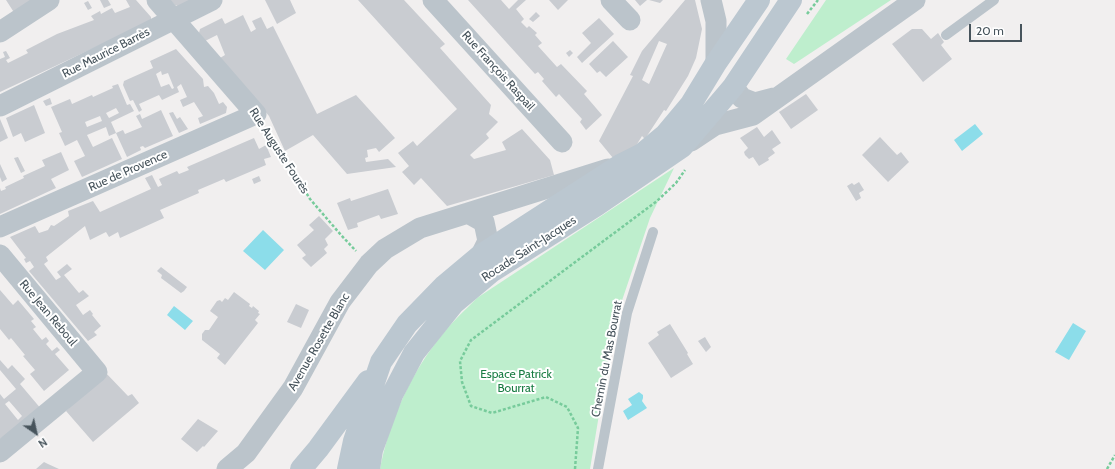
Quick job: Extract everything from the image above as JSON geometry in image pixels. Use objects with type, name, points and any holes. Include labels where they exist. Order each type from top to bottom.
[{"type":"main road","name":"Rocade Saint-Jacques","points":[[348,469],[354,441],[381,362],[407,324],[444,286],[481,255],[622,164],[642,154],[665,135],[691,104],[716,63],[759,0]]},
{"type":"main road","points":[[686,151],[702,112],[777,0]]},
{"type":"main road","points":[[686,151],[733,87],[791,0]]},
{"type":"main road","name":"Rocade Saint-Jacques","points":[[369,469],[372,450],[392,395],[414,353],[454,303],[490,272],[686,151]]},
{"type":"main road","points":[[301,469],[318,449],[381,362]]},
{"type":"street","points":[[0,32],[49,0]]},
{"type":"street","name":"Rue Auguste Fourès","points":[[157,0],[256,114]]},
{"type":"street","name":"Rue Maurice Barrès","points":[[0,106],[212,0]]},
{"type":"street","name":"Rue François Raspail","points":[[433,0],[562,142]]},
{"type":"street","points":[[611,0],[630,20]]},
{"type":"street","points":[[711,0],[716,21],[716,63]]},
{"type":"street","points":[[686,151],[715,125],[753,115],[915,0]]},
{"type":"street","points":[[733,87],[742,98],[755,103],[775,98]]},
{"type":"street","name":"Rue de Provence","points":[[0,228],[256,114]]},
{"type":"street","name":"Avenue Rosette Blanc","points":[[227,469],[246,453],[293,388],[340,302],[369,264],[385,248],[420,228],[622,164]]},
{"type":"street","points":[[468,213],[484,222],[488,241],[481,255]]},
{"type":"street","name":"Rue Jean Reboul","points":[[0,255],[97,372],[0,452]]},
{"type":"lane","points":[[946,35],[994,0]]},
{"type":"lane","name":"Chemin du Mas Bourrat","points":[[598,469],[627,313],[653,232]]},
{"type":"path","name":"Rue Auguste Fourès","points":[[256,114],[310,199],[341,235],[369,264]]},
{"type":"path","points":[[575,469],[578,428],[567,407],[546,397],[492,413],[470,406],[462,382],[460,361],[471,340],[657,201],[676,183],[686,151]]},
{"type":"path","points":[[1107,469],[1115,455]]},
{"type":"green space","points":[[826,0],[891,0],[794,64],[786,59]]},
{"type":"green space","name":"Espace Patrick Bourrat","points":[[674,168],[650,218],[614,324],[590,469],[380,469],[394,418],[409,386],[427,356],[456,319],[477,298]]},
{"type":"water","points":[[975,124],[983,134],[962,151],[954,140]]},
{"type":"water","points":[[263,230],[284,250],[265,270],[243,251]]},
{"type":"water","points":[[174,306],[193,321],[185,330],[167,315]]},
{"type":"water","points":[[1073,323],[1086,331],[1069,360],[1055,352]]},
{"type":"water","points":[[639,392],[643,395],[642,401],[647,408],[628,420],[623,411],[632,405],[628,399]]},
{"type":"building","points":[[6,0],[31,0],[15,14]]},
{"type":"building","points":[[100,0],[108,0],[111,5],[104,8]]},
{"type":"building","points":[[126,0],[136,0],[151,17],[151,21],[0,92],[0,59],[5,57],[3,52],[6,51],[10,58],[6,60],[8,63],[28,53],[26,50],[57,34],[94,20],[91,16],[100,11],[101,14],[112,8],[115,13],[130,7]]},
{"type":"building","points":[[170,0],[194,0],[180,7],[175,5]]},
{"type":"building","points":[[265,0],[290,0],[296,13],[277,24]]},
{"type":"building","points":[[358,0],[404,0],[445,44],[440,48],[491,105],[489,114],[498,122],[486,134],[489,138],[470,155],[474,159],[506,150],[502,142],[522,129],[550,160],[554,175],[447,206],[421,178],[414,185],[402,172],[409,166],[398,153],[413,141],[417,146],[457,109]]},
{"type":"building","points":[[468,0],[501,0],[509,9],[518,0],[526,0],[516,9],[524,19],[521,22],[527,28],[529,26],[537,33],[535,35],[542,43],[538,46],[557,67],[561,64],[587,91],[584,94],[602,115],[586,130],[580,122],[582,119],[559,94],[556,97],[542,81],[544,79],[538,72],[535,74]]},
{"type":"building","points":[[549,0],[568,0],[558,10]]},
{"type":"building","points":[[635,0],[647,0],[640,6]]},
{"type":"building","points":[[649,0],[663,0],[660,3]]},
{"type":"building","points":[[685,0],[695,0],[702,29],[696,58],[688,76],[666,111],[664,110],[645,139],[642,136],[634,149],[613,158],[599,141],[633,76],[630,75],[642,51]],"holes":[[[659,41],[667,44],[649,84],[642,80]]]},
{"type":"building","points":[[88,1],[92,8],[88,10],[84,3]]},
{"type":"building","points":[[536,12],[540,16],[533,22],[529,19]]},
{"type":"building","points":[[243,15],[251,32],[256,29],[252,21],[261,17],[267,29],[273,26],[317,114],[356,95],[395,138],[379,152],[376,148],[367,150],[368,157],[365,158],[366,162],[388,159],[396,167],[347,174],[313,135],[285,151],[269,116],[220,58],[225,55],[217,35],[205,41],[199,33],[200,29],[222,18],[225,24]]},
{"type":"building","points":[[599,18],[614,34],[582,63],[577,57],[591,43],[582,33]]},
{"type":"building","points":[[912,29],[922,29],[931,39],[938,33],[944,42],[941,45],[952,59],[923,82],[892,44]]},
{"type":"building","points":[[613,41],[628,57],[606,77],[600,71],[597,73],[589,64]]},
{"type":"building","points":[[176,49],[203,79],[204,87],[208,86],[214,93],[219,104],[223,102],[227,107],[226,113],[200,124],[198,118],[203,116],[194,102],[183,107],[180,100],[187,97],[181,84],[177,87],[179,92],[162,100],[159,95],[139,104],[142,110],[139,112],[133,100],[130,101],[123,85],[124,81],[153,68],[150,61]],"holes":[[[161,71],[162,75],[168,73],[174,88],[172,89],[169,84],[161,87],[156,74]]]},
{"type":"building","points":[[570,50],[573,53],[569,57],[566,53]]},
{"type":"building","points":[[118,84],[127,105],[130,104],[134,111],[111,122],[116,133],[109,136],[106,127],[87,135],[93,147],[112,138],[122,159],[82,177],[74,161],[85,156],[77,140],[65,146],[59,133],[62,132],[51,107],[70,99],[72,104],[92,95],[93,97],[113,88],[112,86]],"holes":[[[116,108],[119,113],[109,118],[106,113]],[[100,116],[102,121],[87,127],[85,122]]]},
{"type":"building","points":[[806,94],[818,110],[791,129],[779,112]]},
{"type":"building","points":[[50,98],[52,104],[46,106],[43,101]]},
{"type":"building","points":[[34,105],[45,133],[25,142],[21,133],[13,137],[6,118]]},
{"type":"building","points":[[161,110],[173,136],[145,148],[143,146],[140,147],[141,150],[127,157],[116,133],[123,130],[125,134],[142,127],[136,116],[140,114],[142,119]]},
{"type":"building","points":[[173,112],[177,119],[180,117],[188,129],[179,133],[169,113]]},
{"type":"building","points":[[0,119],[8,138],[0,142]]},
{"type":"building","points":[[757,127],[764,137],[772,130],[781,143],[772,149],[775,153],[768,158],[769,160],[759,166],[753,157],[749,159],[745,155],[744,152],[748,148],[740,138]]},
{"type":"building","points":[[880,137],[897,155],[901,152],[909,162],[888,182],[862,155]]},
{"type":"building","points":[[254,138],[259,149],[266,145],[271,157],[264,159],[266,165],[226,182],[224,179],[198,190],[199,193],[160,210],[164,218],[120,238],[118,232],[109,237],[106,232],[90,240],[85,226],[46,257],[48,261],[44,264],[56,280],[61,277],[57,272],[67,264],[72,269],[64,275],[79,293],[83,290],[89,296],[76,305],[83,315],[90,310],[101,326],[94,332],[97,335],[88,341],[29,271],[34,267],[30,261],[26,263],[24,259],[26,258],[10,237],[35,226],[39,233],[48,230],[51,225],[54,226],[69,216],[68,211],[93,201],[100,212],[151,189],[145,178],[152,175],[158,187],[162,185],[159,179],[177,171],[179,174],[189,170],[187,167]]},
{"type":"building","points":[[61,152],[69,170],[51,179],[56,188],[0,214],[0,188],[1,191],[6,189],[5,187],[24,178],[23,176],[45,166],[42,160]]},
{"type":"building","points":[[18,157],[25,171],[21,173],[14,158]]},
{"type":"building","points":[[0,164],[7,179],[2,182],[0,177]]},
{"type":"building","points":[[259,176],[261,181],[254,184],[252,179]]},
{"type":"building","points":[[859,182],[864,190],[859,193],[861,198],[856,201],[847,186],[852,183],[854,185]]},
{"type":"building","points":[[388,189],[398,214],[381,219],[379,215],[357,223],[358,227],[348,230],[337,203],[350,198],[351,201]]},
{"type":"building","points":[[319,216],[333,231],[325,239],[328,245],[324,249],[327,253],[311,267],[302,258],[306,255],[297,245],[314,230],[309,225]]},
{"type":"building","points":[[161,267],[187,287],[184,291],[181,293],[161,278],[162,275],[157,271]]},
{"type":"building","points":[[0,290],[13,305],[18,300],[34,319],[31,321],[36,327],[33,329],[42,340],[46,337],[49,341],[46,344],[52,351],[57,347],[60,350],[55,354],[69,370],[44,391],[30,374],[35,370],[23,356],[25,355],[11,338],[9,340],[0,329]]},
{"type":"building","points":[[234,292],[250,304],[249,306],[252,308],[253,306],[259,311],[258,313],[260,314],[255,320],[258,323],[225,365],[217,358],[220,354],[202,340],[202,334],[205,330],[209,330],[218,317],[210,311],[217,301],[220,300],[222,302],[225,298],[228,300]]},
{"type":"building","points":[[296,304],[309,310],[301,328],[287,322]]},
{"type":"building","points":[[670,324],[693,364],[671,378],[648,343],[659,335],[657,332]]},
{"type":"building","points":[[705,337],[711,347],[706,352],[698,341]]},
{"type":"building","points":[[0,360],[8,369],[12,365],[25,379],[20,384],[42,410],[0,439],[0,394],[4,399],[16,389],[0,370]],"holes":[[[9,401],[22,416],[18,420],[5,404]]]},
{"type":"building","points":[[105,372],[128,396],[132,394],[139,403],[93,442],[66,411]]},
{"type":"building","points":[[198,419],[218,431],[204,447],[203,446],[197,452],[181,439]]},
{"type":"building","points":[[44,462],[48,464],[59,469],[36,469]]}]
